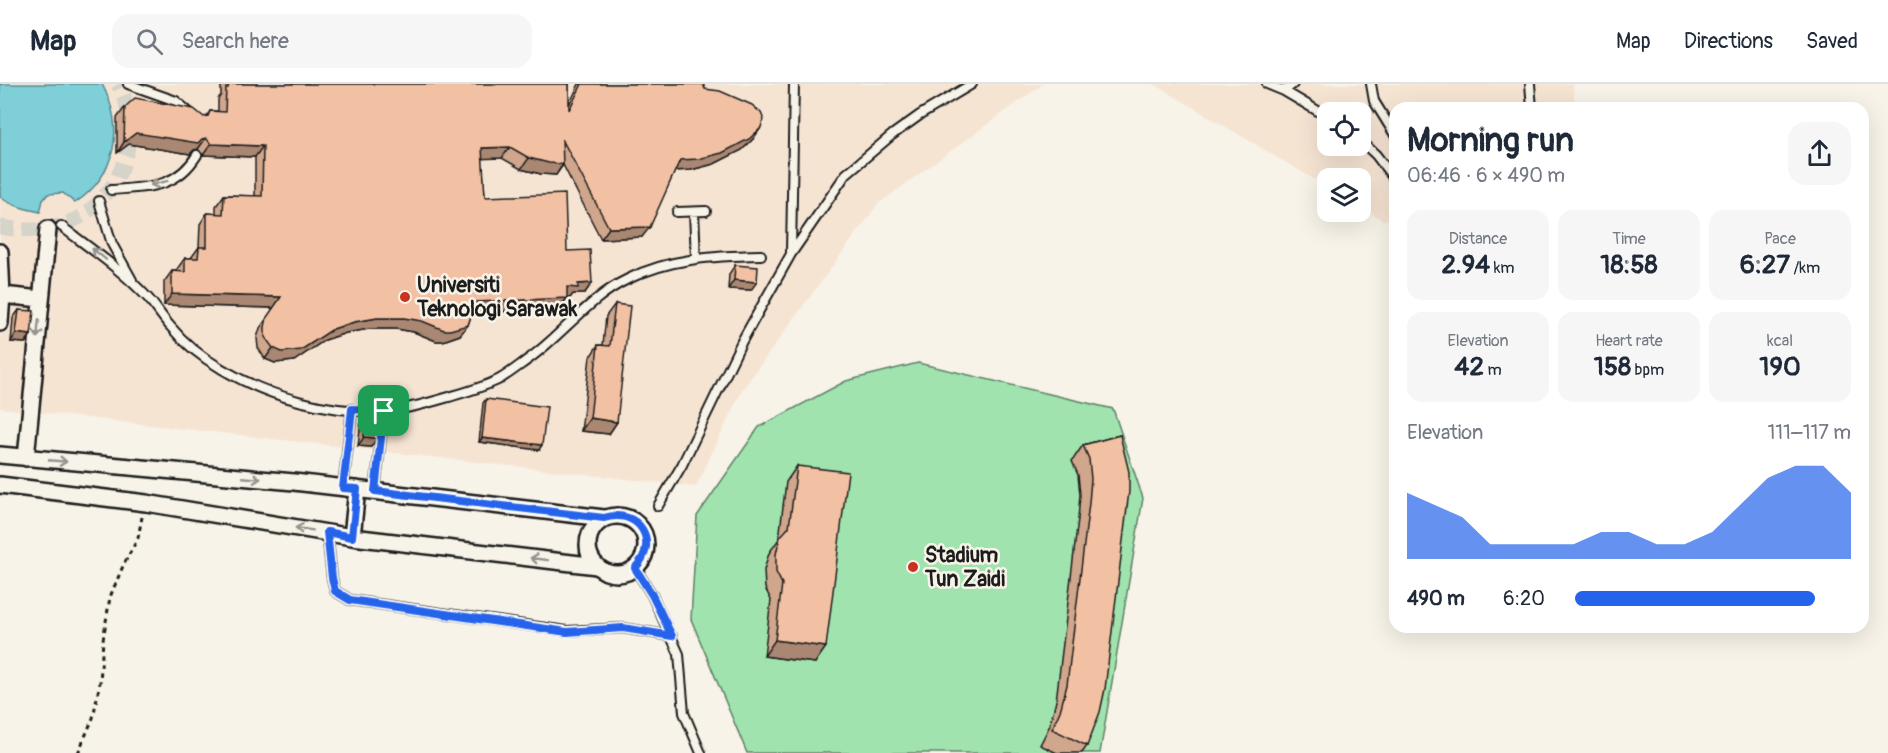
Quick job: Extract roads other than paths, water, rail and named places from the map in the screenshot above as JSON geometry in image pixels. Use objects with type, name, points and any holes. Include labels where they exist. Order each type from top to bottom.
[{"type":"street","points":[[26,458],[41,299],[55,227]]},
{"type":"street","points":[[0,252],[2,295],[0,323]]},
{"type":"street","points":[[2,295],[41,299]]},
{"type":"street","points":[[0,455],[350,488],[604,518]]},
{"type":"street","points":[[0,485],[146,503],[352,537],[597,566]]},
{"type":"street","points":[[350,488],[352,537]]},
{"type":"street","points":[[613,515],[632,519],[639,525],[644,533],[647,548],[645,556],[635,568],[620,574],[603,571],[597,566],[588,549],[588,540],[596,524],[613,515]]},
{"type":"lane","points":[[128,84],[176,101],[193,117]]},
{"type":"lane","points":[[790,254],[794,84]]},
{"type":"lane","points":[[658,506],[692,444],[742,341],[790,254],[846,174],[902,129],[972,84]]},
{"type":"lane","points":[[1267,84],[1284,90],[1317,110]]},
{"type":"lane","points":[[1284,90],[1293,84]]},
{"type":"lane","points":[[1371,84],[1374,101],[1389,125]]},
{"type":"lane","points":[[1530,84],[1532,102]]},
{"type":"lane","points":[[1371,150],[1389,172]]},
{"type":"lane","points":[[111,190],[144,187],[177,178],[190,166],[197,155]]},
{"type":"lane","points":[[99,201],[112,244],[135,285]]},
{"type":"lane","points":[[677,212],[706,211]]},
{"type":"lane","points":[[694,212],[696,259]]},
{"type":"lane","points":[[55,227],[96,251],[150,299],[186,344],[221,369],[260,388],[298,400],[352,409],[384,411],[429,403],[475,389],[500,378],[532,356],[600,295],[628,279],[684,260],[761,255]]},
{"type":"lane","points":[[350,488],[352,409]]},
{"type":"lane","points":[[375,491],[384,411]]},
{"type":"lane","points":[[327,532],[335,591],[350,600],[567,632],[623,628],[672,636]]},
{"type":"lane","points":[[635,568],[652,595],[679,654],[684,713],[701,753]]},
{"type":"water","points":[[0,84],[102,84],[113,117],[115,133],[113,149],[100,179],[75,203],[63,193],[48,194],[43,200],[40,212],[14,205],[0,197]]},
{"type":"tunnel","points":[[0,227],[30,230],[59,226],[79,217],[97,204],[111,188],[128,148],[130,126],[126,105],[118,84]]},
{"type":"place","name":"Universiti Teknologi Sarawak","points":[[405,297]]},
{"type":"place","name":"Stadium Tun Zaidi","points":[[913,567]]}]
